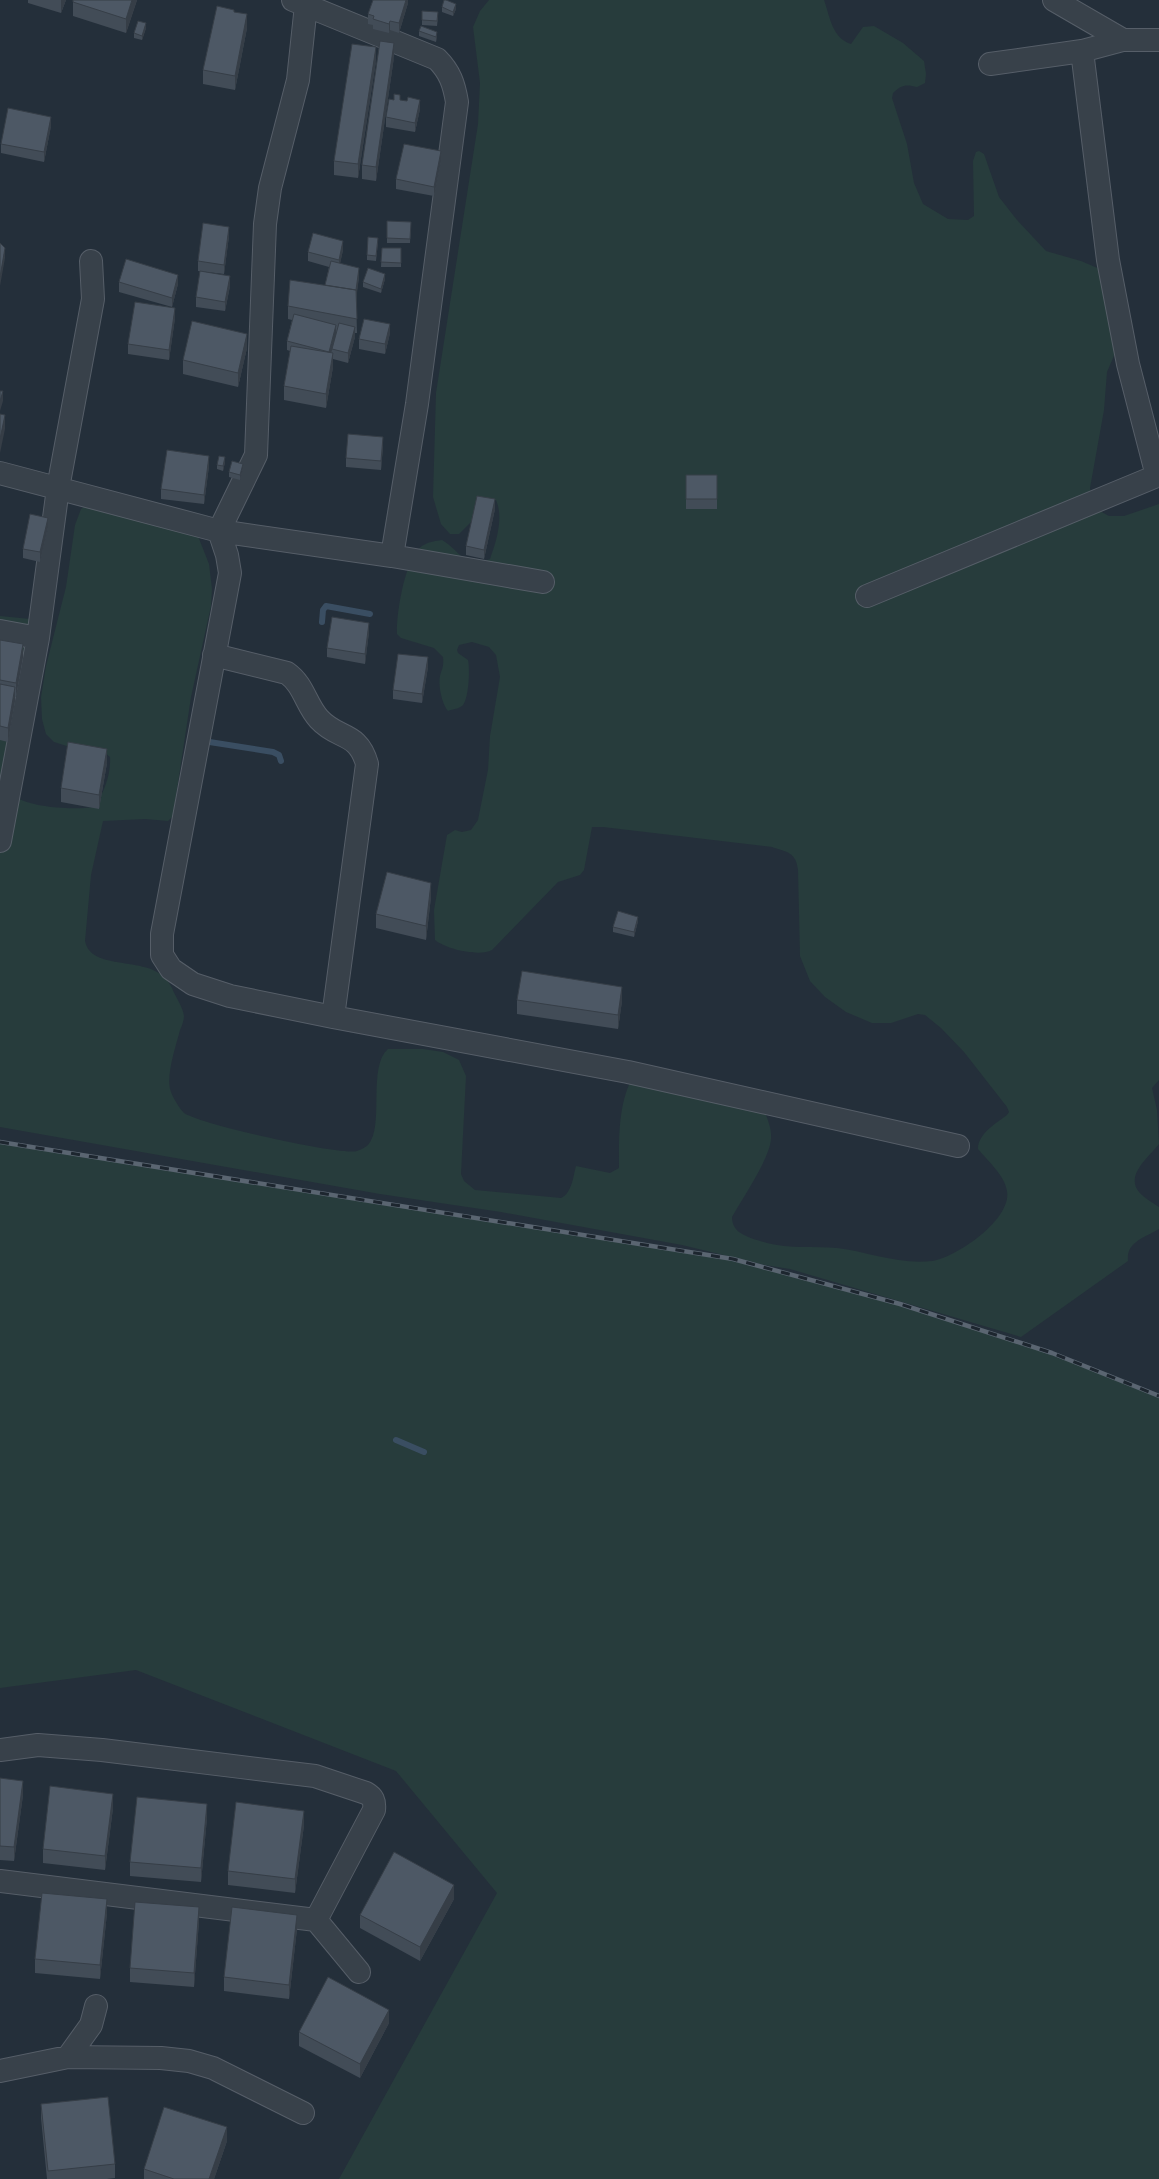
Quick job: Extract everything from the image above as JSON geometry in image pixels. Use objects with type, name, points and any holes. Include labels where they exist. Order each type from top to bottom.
[{"type":"street","points":[[1054,0],[1123,40]]},
{"type":"street","points":[[392,556],[418,396],[457,102],[454,84],[447,69],[437,59],[300,2],[298,80],[270,188],[265,224],[256,455],[219,532],[227,555],[230,574],[162,934],[162,955],[171,969],[193,984],[230,996],[333,1017],[628,1072],[958,1146]]},
{"type":"street","points":[[990,64],[1082,51],[1123,40],[1159,40]]},
{"type":"street","points":[[867,596],[1158,476],[1128,364],[1108,260],[1082,51]]},
{"type":"street","points":[[0,841],[6,778],[38,638],[58,488],[93,299],[91,262]]},
{"type":"street","points":[[0,473],[219,532],[392,556],[543,582]]},
{"type":"street","points":[[0,631],[38,638]]},
{"type":"street","points":[[214,655],[287,673],[296,679],[318,718],[328,727],[354,740],[363,751],[367,764],[333,1017]]},
{"type":"street","points":[[0,1750],[38,1745],[110,1751],[315,1776],[372,1796],[375,1803],[374,1810],[316,1920]]},
{"type":"street","points":[[0,1881],[316,1920],[359,1972]]},
{"type":"street","points":[[68,2058],[91,2025],[96,2006]]},
{"type":"street","points":[[0,2071],[68,2058],[162,2058],[189,2061],[213,2068],[303,2113]]},
{"type":"green space","points":[[489,0],[824,0],[830,20],[836,32],[845,41],[851,44],[863,27],[874,26],[903,43],[924,61],[926,74],[925,83],[917,87],[907,85],[901,87],[893,93],[892,98],[907,144],[914,183],[923,204],[948,219],[968,220],[974,216],[973,161],[976,152],[979,151],[984,154],[999,197],[1017,220],[1046,251],[1081,261],[1102,270],[1116,351],[1107,372],[1104,410],[1090,488],[1091,501],[1096,509],[1109,516],[1124,516],[1159,504],[1159,1080],[1152,1088],[1157,1110],[1159,1144],[1140,1166],[1135,1179],[1135,1186],[1139,1192],[1159,1207],[1159,1229],[1137,1241],[1133,1245],[1128,1255],[1128,1261],[1021,1337],[790,1269],[765,1265],[682,1245],[501,1212],[380,1194],[0,1127],[0,616],[30,619],[14,796],[42,806],[64,808],[94,807],[106,784],[110,757],[103,751],[73,748],[54,742],[46,734],[42,719],[41,697],[46,666],[66,587],[75,525],[81,509],[89,503],[196,531],[209,564],[212,589],[211,606],[191,697],[173,816],[168,821],[145,819],[103,821],[91,875],[85,941],[90,951],[99,957],[153,970],[164,977],[172,988],[184,1016],[169,1078],[173,1097],[184,1113],[215,1124],[270,1138],[325,1149],[357,1151],[368,1145],[373,1136],[378,1069],[382,1058],[388,1049],[423,1049],[443,1052],[459,1060],[466,1076],[461,1174],[464,1181],[475,1190],[561,1198],[565,1196],[570,1189],[576,1166],[610,1173],[619,1168],[620,1120],[625,1097],[634,1075],[764,1109],[771,1131],[769,1147],[761,1167],[732,1217],[732,1221],[737,1230],[753,1239],[775,1245],[793,1247],[837,1248],[896,1260],[920,1262],[932,1261],[943,1258],[955,1252],[981,1235],[1001,1213],[1006,1202],[1006,1185],[996,1169],[978,1149],[984,1134],[1007,1115],[1009,1112],[1007,1107],[964,1052],[941,1028],[925,1015],[918,1014],[891,1023],[872,1023],[846,1012],[825,997],[810,981],[800,956],[797,864],[793,856],[786,852],[772,847],[603,827],[592,827],[584,870],[580,875],[558,882],[492,950],[479,953],[463,951],[454,949],[435,940],[434,910],[447,835],[455,830],[462,832],[471,830],[478,820],[488,770],[490,736],[500,677],[496,655],[489,647],[472,642],[459,645],[457,650],[458,653],[468,660],[469,664],[467,696],[463,705],[448,711],[442,699],[440,690],[440,676],[443,665],[443,657],[434,648],[401,638],[397,634],[397,625],[400,601],[406,574],[416,552],[422,546],[442,540],[468,561],[481,562],[490,559],[498,530],[499,514],[496,500],[491,500],[483,504],[471,522],[459,534],[450,534],[441,524],[433,497],[436,393],[478,124],[480,83],[473,27],[480,11]]},
{"type":"green space","points":[[0,1142],[733,1259],[900,1304],[1052,1353],[1159,1396],[1159,2179],[339,2179],[497,1893],[396,1771],[136,1670],[0,1688]]},
{"type":"building","points":[[73,0],[132,0],[126,19],[73,2]]},
{"type":"building","points":[[373,0],[406,0],[399,23],[390,21],[389,24],[373,19],[374,16],[368,14]]},
{"type":"building","points":[[444,0],[456,4],[453,12],[442,7]]},
{"type":"building","points":[[217,6],[234,10],[234,12],[247,14],[235,76],[203,70]]},
{"type":"building","points":[[422,11],[438,12],[437,21],[422,20]]},
{"type":"building","points":[[138,21],[146,23],[142,36],[134,33]]},
{"type":"building","points":[[421,26],[437,32],[436,37],[419,31]]},
{"type":"building","points":[[380,41],[394,43],[376,167],[362,165]]},
{"type":"building","points":[[352,44],[376,47],[358,164],[334,161]]},
{"type":"building","points":[[394,94],[400,95],[400,100],[407,101],[408,97],[420,100],[415,123],[386,117],[389,99],[394,100]]},
{"type":"building","points":[[8,108],[51,117],[44,152],[1,144]]},
{"type":"building","points":[[404,144],[441,151],[434,187],[396,179]]},
{"type":"building","points":[[387,221],[411,222],[410,239],[387,238]]},
{"type":"building","points":[[203,223],[229,227],[224,265],[198,261]]},
{"type":"building","points":[[313,233],[343,241],[339,260],[308,252]]},
{"type":"building","points":[[368,237],[378,238],[376,256],[367,255]]},
{"type":"building","points":[[0,243],[5,248],[0,277]]},
{"type":"building","points":[[382,248],[401,248],[401,263],[381,262]]},
{"type":"building","points":[[126,259],[178,275],[172,298],[119,282]]},
{"type":"building","points":[[331,261],[359,268],[356,290],[325,285]]},
{"type":"building","points":[[368,268],[385,274],[381,289],[363,282]]},
{"type":"building","points":[[200,271],[230,276],[225,302],[196,297]]},
{"type":"building","points":[[290,280],[356,290],[357,319],[288,306]]},
{"type":"building","points":[[135,302],[175,308],[169,350],[128,344]]},
{"type":"building","points":[[294,314],[336,325],[329,352],[287,341]]},
{"type":"building","points":[[364,319],[390,324],[385,344],[359,339]]},
{"type":"building","points":[[192,321],[247,334],[238,373],[183,360]]},
{"type":"building","points":[[339,323],[355,327],[348,353],[332,349]]},
{"type":"building","points":[[291,346],[333,353],[326,394],[284,386]]},
{"type":"building","points":[[0,391],[3,391],[0,401]]},
{"type":"building","points":[[0,414],[5,415],[0,439]]},
{"type":"building","points":[[348,434],[383,437],[381,461],[346,458]]},
{"type":"building","points":[[167,450],[209,456],[204,495],[161,489]]},
{"type":"building","points":[[219,456],[225,457],[223,466],[217,465]]},
{"type":"building","points":[[232,461],[243,464],[240,475],[229,472]]},
{"type":"building","points":[[686,475],[717,475],[717,499],[686,499]]},
{"type":"building","points":[[477,496],[495,499],[484,550],[466,546]]},
{"type":"building","points":[[30,514],[48,518],[40,552],[23,549]]},
{"type":"building","points":[[332,617],[369,623],[365,654],[327,648]]},
{"type":"building","points":[[0,640],[23,644],[16,683],[0,680]]},
{"type":"building","points":[[398,654],[428,657],[422,694],[393,690]]},
{"type":"building","points":[[0,684],[15,687],[8,728],[0,726]]},
{"type":"building","points":[[68,742],[107,749],[99,795],[61,788]]},
{"type":"building","points":[[387,872],[431,883],[426,926],[376,914]]},
{"type":"building","points":[[618,911],[638,917],[634,932],[613,927]]},
{"type":"building","points":[[522,971],[622,987],[618,1015],[517,1000]]},
{"type":"building","points":[[0,1778],[23,1781],[14,1847],[0,1846]]},
{"type":"building","points":[[50,1786],[113,1794],[105,1856],[43,1849]]},
{"type":"building","points":[[137,1797],[207,1804],[201,1868],[130,1862]]},
{"type":"building","points":[[236,1802],[304,1811],[295,1879],[228,1871]]},
{"type":"building","points":[[394,1852],[454,1885],[420,1947],[360,1915]]},
{"type":"building","points":[[42,1893],[107,1899],[100,1965],[35,1959]]},
{"type":"building","points":[[135,1902],[199,1907],[194,1973],[130,1968]]},
{"type":"building","points":[[232,1907],[297,1915],[289,1985],[224,1977]]},
{"type":"building","points":[[328,1977],[389,2010],[360,2064],[299,2032]]},
{"type":"building","points":[[108,2097],[115,2164],[48,2171],[41,2104]]},
{"type":"building","points":[[164,2107],[227,2127],[209,2179],[174,2179],[144,2169]]},
{"type":"waterway","points":[[322,622],[323,610],[326,606],[370,614]]},
{"type":"waterway","points":[[203,741],[273,752],[279,755],[281,761]]},
{"type":"waterway","points":[[396,1440],[424,1452]]},
{"type":"railway","points":[[0,1142],[733,1259],[900,1304],[1052,1353],[1159,1396]]}]
